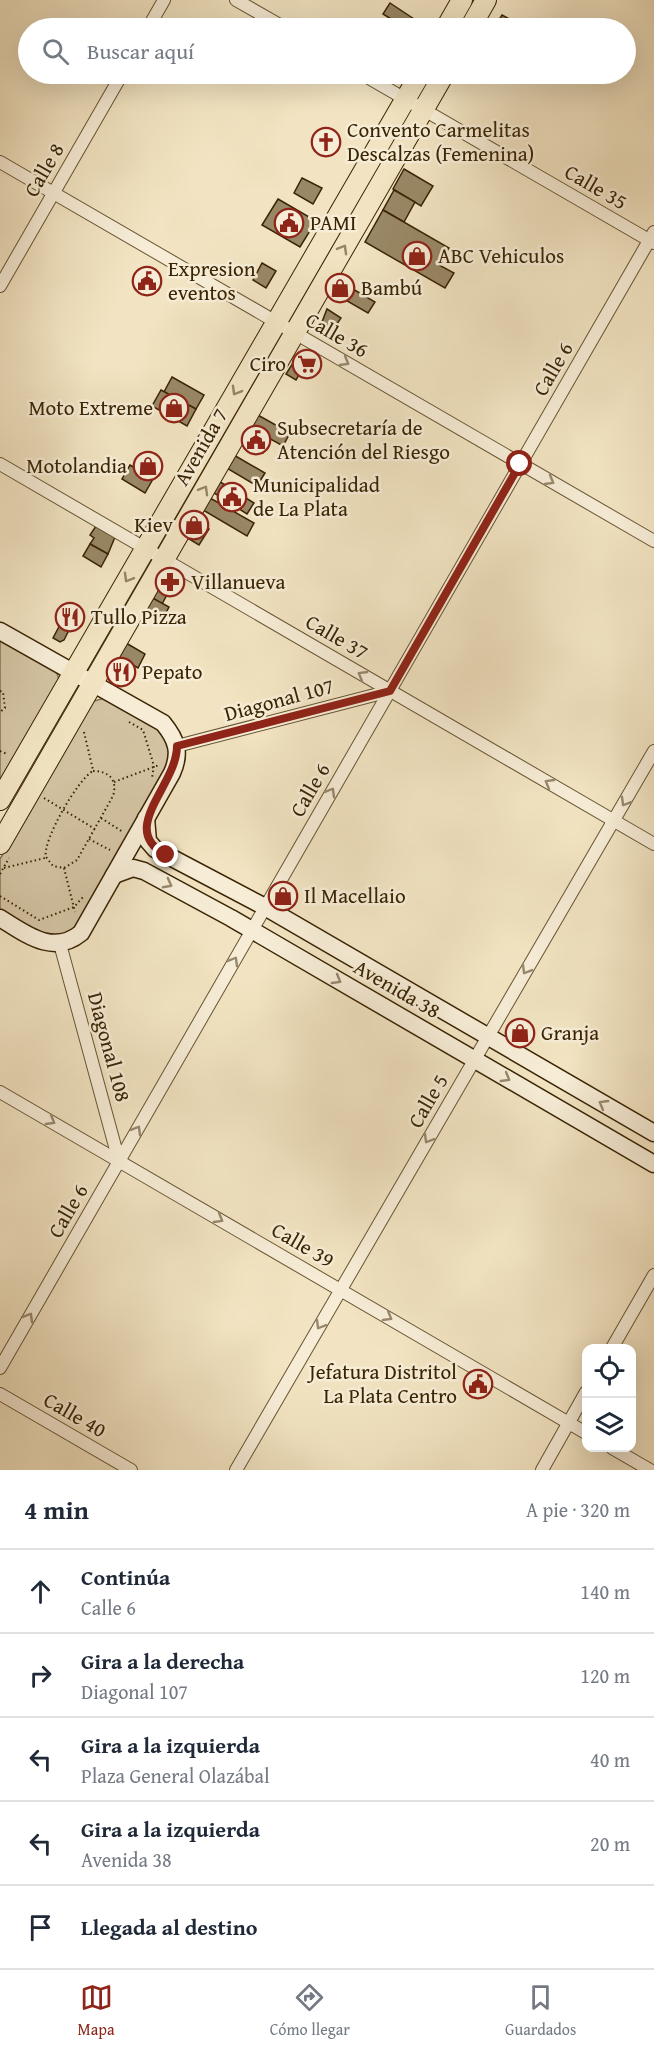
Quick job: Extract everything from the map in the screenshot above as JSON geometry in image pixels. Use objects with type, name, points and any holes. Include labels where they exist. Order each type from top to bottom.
[{"type":"main road","points":[[452,18],[462,0]]},
{"type":"main road","points":[[476,18],[486,0]]},
{"type":"main road","name":"Avenida 7","points":[[0,800],[414,84]]},
{"type":"main road","name":"Avenida 7","points":[[0,844],[438,84]]},
{"type":"main road","points":[[0,631],[163,723],[177,754],[146,818],[81,933],[72,940],[60,944],[39,941],[0,918]]},
{"type":"main road","name":"Avenida 38","points":[[146,818],[148,841],[155,849],[265,907],[654,1134]]},
{"type":"main road","name":"Avenida 38","points":[[114,875],[133,868],[144,871],[252,930],[654,1164]]},
{"type":"street","points":[[154,18],[164,0]]},
{"type":"street","points":[[236,0],[268,18]]},
{"type":"street","name":"Calle 8","points":[[0,286],[116,84]]},
{"type":"street","name":"Calle 35","points":[[380,84],[652,238]]},
{"type":"street","name":"Calle 36","points":[[0,162],[654,541]]},
{"type":"street","name":"Calle 6","points":[[0,1368],[652,238]]},
{"type":"street","name":"Calle 37","points":[[0,464],[654,844]]},
{"type":"street","name":"Diagonal 107","points":[[177,754],[390,691]]},
{"type":"street","name":"Calle 5","points":[[236,1470],[654,751]]},
{"type":"street","name":"Diagonal 108","points":[[60,944],[119,1161]]},
{"type":"street","name":"Calle 39","points":[[0,1092],[582,1431]]},
{"type":"street","points":[[614,1344],[654,1275]]},
{"type":"street","name":"Calle 40","points":[[0,1394],[131,1470]]},
{"type":"street","points":[[542,1470],[583,1398]]},
{"type":"street","points":[[619,1452],[650,1470]]},
{"type":"path","points":[[0,691],[3,692],[5,708],[0,712]]},
{"type":"path","points":[[125,720],[143,730],[154,766],[150,786]]},
{"type":"path","points":[[84,729],[93,771]]},
{"type":"path","points":[[0,751],[12,757]]},
{"type":"path","points":[[114,782],[177,754]]},
{"type":"path","points":[[93,771],[102,771],[110,775],[114,782],[113,796],[77,861],[64,868],[53,866],[46,857],[46,842],[86,775],[93,771]]},
{"type":"path","points":[[44,798],[94,829]]},
{"type":"path","points":[[101,818],[123,831],[117,841]]},
{"type":"path","points":[[89,839],[111,851],[106,859]]},
{"type":"path","points":[[4,868],[46,857]]},
{"type":"path","points":[[64,868],[81,933]]},
{"type":"path","points":[[0,896],[39,920],[74,907],[85,894]]},
{"type":"shaded area","points":[[0,635],[55,666],[60,684],[0,787]]},
{"type":"shaded area","points":[[108,697],[165,729],[174,762],[78,928],[67,934],[48,935],[29,928],[0,910],[0,859],[91,702]]},
{"type":"building","points":[[390,3],[412,18],[389,18],[383,14]]},
{"type":"building","points":[[404,169],[433,186],[421,206],[393,189]]},
{"type":"building","points":[[302,178],[322,188],[313,204],[294,193]]},
{"type":"building","name":"PAMI","points":[[394,190],[415,202],[404,222],[383,210]]},
{"type":"building","name":"PAMI","points":[[278,199],[316,221],[300,247],[262,225]]},
{"type":"building","name":"ABC Vehiculos","points":[[383,210],[449,248],[439,265],[454,273],[445,288],[365,242]]},
{"type":"building","points":[[262,263],[276,271],[266,288],[253,280]]},
{"type":"building","points":[[341,282],[375,302],[368,313],[335,294]]},
{"type":"building","points":[[327,309],[341,318],[333,330],[322,322]]},
{"type":"building","name":"Ciro","points":[[302,355],[320,365],[315,375],[293,363],[296,357]]},
{"type":"building","points":[[293,363],[303,368],[296,380],[286,374]]},
{"type":"building","points":[[172,377],[204,395],[196,409],[164,392]]},
{"type":"building","name":"Moto Extreme","points":[[161,390],[196,409],[187,426],[152,406]]},
{"type":"building","points":[[256,414],[290,433],[283,446],[249,427]]},
{"type":"building","name":"Subsecretaría de Atención del Riesgo","points":[[249,427],[270,439],[263,453],[241,441]]},
{"type":"building","name":"Motolandia","points":[[143,454],[161,465],[153,479],[134,468]]},
{"type":"building","points":[[232,454],[265,473],[257,486],[225,467]]},
{"type":"building","points":[[130,465],[153,479],[145,493],[122,479]]},
{"type":"building","name":"Municipalidad de La Plata","points":[[217,480],[254,503],[247,514],[211,491]]},
{"type":"building","points":[[210,498],[254,523],[247,536],[203,510]]},
{"type":"building","points":[[193,520],[209,529],[199,545],[184,536]]},
{"type":"building","points":[[96,526],[115,537],[108,554],[90,544],[94,538],[90,535]]},
{"type":"building","points":[[90,544],[108,554],[101,567],[83,556]]},
{"type":"building","name":"Villanueva","points":[[166,571],[184,581],[181,587],[174,583],[169,591],[156,584]]},
{"type":"building","points":[[156,584],[169,591],[162,604],[149,596]]},
{"type":"building","points":[[149,596],[169,607],[162,620],[142,609]]},
{"type":"building","name":"Tullo Pizza","points":[[70,605],[79,610],[70,628],[61,623]]},
{"type":"building","points":[[61,623],[70,628],[64,640],[60,642],[53,638]]},
{"type":"building","points":[[126,643],[145,654],[138,668],[119,657]]},
{"type":"place","name":"Convento Carmelitas Descalzas (Femenina)","points":[[326,142]]},
{"type":"place","name":"PAMI","points":[[289,223]]},
{"type":"place","name":"ABC Vehiculos","points":[[417,256]]},
{"type":"place","name":"Expresion eventos","points":[[147,281]]},
{"type":"place","name":"Bambú","points":[[340,288]]},
{"type":"place","name":"Ciro","points":[[307,364]]},
{"type":"place","name":"Moto Extreme","points":[[174,408]]},
{"type":"place","name":"Subsecretaría de Atención del Riesgo","points":[[256,440]]},
{"type":"place","name":"Motolandia","points":[[148,466]]},
{"type":"place","name":"Municipalidad de La Plata","points":[[232,497]]},
{"type":"place","name":"Kiev","points":[[194,525]]},
{"type":"place","name":"Villanueva","points":[[170,582]]},
{"type":"place","name":"Tullo Pizza","points":[[70,617]]},
{"type":"place","name":"Pepato","points":[[121,672]]},
{"type":"place","name":"Il Macellaio","points":[[283,896]]},
{"type":"place","name":"Granja","points":[[520,1033]]},
{"type":"place","name":"Jefatura Distritol La Plata Centro","points":[[478,1384]]},
{"type":"route","points":[[166,855],[155,849],[148,841],[145,831],[146,818],[172,773],[177,761],[177,746],[390,691],[520,464]]}]
